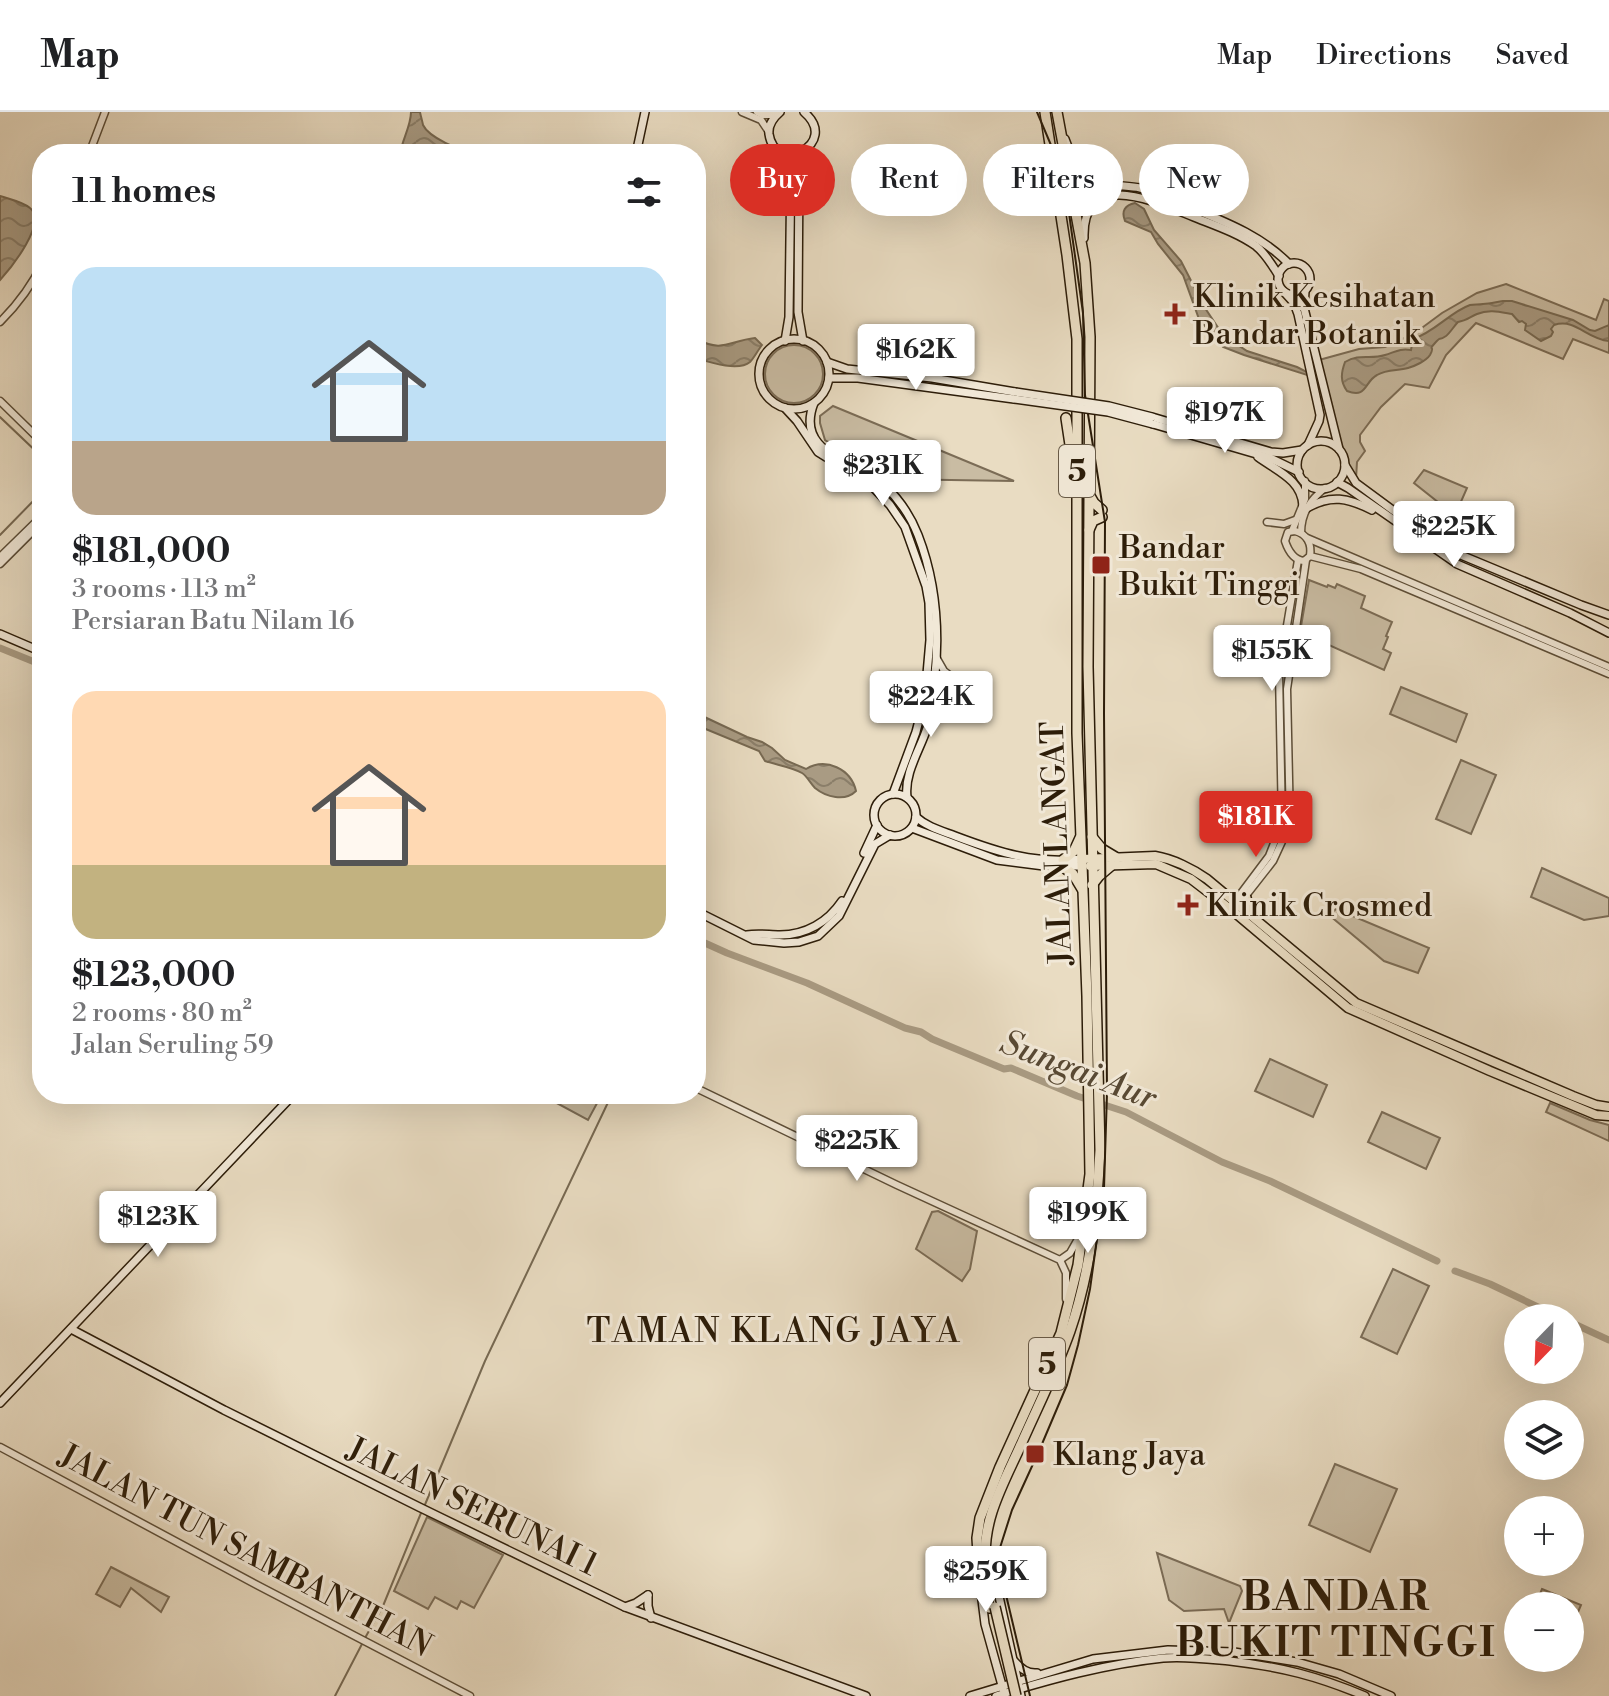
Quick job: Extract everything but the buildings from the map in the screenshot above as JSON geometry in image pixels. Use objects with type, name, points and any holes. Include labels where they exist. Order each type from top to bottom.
[{"type":"highway","name":"JALAN LANGAT","points":[[992,1607],[985,1538],[992,1508],[1060,1357],[1082,1292],[1098,1187],[1087,862],[1082,832],[1077,733],[1077,339],[1045,112]]},
{"type":"highway","name":"JALAN LANGAT","points":[[1057,113],[1085,263],[1090,347],[1089,492],[1086,514],[1089,530],[1092,837],[1087,862]]},
{"type":"highway","name":"5","points":[[1077,410],[1082,425],[1081,508],[1086,514],[1081,520],[1077,568]]},
{"type":"highway","points":[[1066,418],[1077,481]]},
{"type":"highway","points":[[1089,492],[1102,513],[1089,530]]},
{"type":"highway","points":[[1082,832],[1074,851],[1063,863],[1088,889],[1115,861],[1092,837]]},
{"type":"highway","name":"JALAN LANGAT","points":[[1012,1693],[978,1554],[977,1538],[986,1501],[1061,1333],[1078,1265],[1090,1174],[1094,1112]]},
{"type":"main road","points":[[638,144],[645,112]]},
{"type":"main road","points":[[804,112],[812,120],[815,131],[811,144]]},
{"type":"main road","points":[[1057,113],[1071,155],[1081,171],[1101,183],[1153,192],[1234,225],[1289,264],[1301,265],[1308,272],[1310,283],[1305,291],[1304,308],[1339,449],[1356,483],[1444,548],[1609,615]]},
{"type":"main road","points":[[774,144],[769,132],[778,114]]},
{"type":"main road","points":[[1129,186],[1129,196]]},
{"type":"main road","points":[[1085,263],[1083,223],[1089,208],[1103,197],[1129,196],[1146,198],[1237,235],[1260,249],[1279,276]]},
{"type":"main road","points":[[785,341],[789,317],[790,216]]},
{"type":"main road","points":[[799,216],[798,312],[803,341]]},
{"type":"main road","points":[[1289,264],[1279,276],[1279,284],[1294,303],[1298,314],[1320,415],[1299,457],[1299,472]]},
{"type":"main road","points":[[1284,292],[1292,295],[1305,291]]},
{"type":"main road","points":[[785,408],[800,409],[814,403],[823,394],[829,378],[827,362],[817,349],[803,341],[785,341],[768,351],[762,359],[759,382],[766,396],[785,408],[818,452],[871,485],[890,505],[905,527],[926,586],[930,640],[925,697],[916,732],[893,794]]},
{"type":"main road","points":[[827,362],[847,369],[932,378],[1152,420],[1271,452],[1283,453],[1321,441],[1339,449]]},
{"type":"main road","points":[[829,378],[858,378],[1014,396]]},
{"type":"main road","points":[[706,916],[754,940],[784,943],[818,936],[839,916],[875,844],[912,828],[916,817],[914,806],[907,797],[907,783],[927,727],[933,690],[937,619],[933,591],[913,524],[884,485],[829,453],[816,440],[809,429],[814,403]]},
{"type":"main road","points":[[1152,420],[1281,462],[1299,472],[1314,487],[1325,488],[1337,482],[1345,465]]},
{"type":"main road","points":[[1253,454],[1291,479],[1300,490],[1305,507],[1334,498],[1353,502],[1389,518]]},
{"type":"main road","points":[[1337,482],[1457,564],[1609,633]]},
{"type":"main road","points":[[0,634],[32,648]]},
{"type":"main road","points":[[890,835],[877,825],[874,812],[877,805],[893,794],[907,797]]},
{"type":"main road","points":[[916,817],[936,829],[1000,853],[1063,863]]},
{"type":"main road","points":[[745,935],[793,934],[823,921],[835,911],[877,825]]},
{"type":"main road","points":[[912,828],[997,860],[1033,865],[1163,857],[1199,874],[1221,891],[1234,907],[1348,1008],[1596,1115],[1609,1116]]},
{"type":"main road","points":[[1115,861],[1161,865],[1198,883],[1252,916],[1356,1003],[1573,1096],[1609,1107]]},
{"type":"main road","points":[[1221,891],[1244,894],[1252,916]]},
{"type":"main road","points":[[1488,1059],[1521,1077],[1527,1085]]},
{"type":"main road","points":[[1527,1085],[1540,1085],[1573,1096]]},
{"type":"main road","points":[[0,1403],[285,1104]]},
{"type":"main road","name":"JALAN SERUNAI 1","points":[[71,1329],[224,1410],[625,1607],[866,1696]]},
{"type":"main road","name":"JALAN LANGAT","points":[[985,1538],[1011,1656],[1012,1693]]},
{"type":"main road","name":"JALAN LANGAT","points":[[978,1554],[985,1624],[996,1666],[1012,1693]]},
{"type":"main road","points":[[625,1607],[648,1595],[651,1618]]},
{"type":"main road","points":[[1012,1693],[1048,1672],[1093,1659],[1168,1650],[1223,1651],[1279,1659],[1339,1674],[1391,1696]]},
{"type":"main road","points":[[993,1653],[1004,1664],[1011,1656],[1020,1667],[1030,1672],[1048,1672]]},
{"type":"main road","points":[[973,1695],[1012,1693],[1088,1670],[1170,1658],[1211,1659],[1289,1670],[1328,1680],[1365,1696]]},
{"type":"main road","points":[[1279,1659],[1289,1665],[1289,1670]]},
{"type":"main road","points":[[973,1695],[987,1689],[994,1681],[996,1666]]},
{"type":"main road","points":[[839,1686],[855,1682],[866,1696]]},
{"type":"street","points":[[93,144],[105,112]]},
{"type":"street","points":[[742,112],[761,120],[769,132]]},
{"type":"street","points":[[757,112],[763,115],[778,114]]},
{"type":"street","points":[[0,322],[32,280]]},
{"type":"street","points":[[0,404],[32,434]]},
{"type":"street","points":[[1234,907],[1269,856],[1282,823],[1279,673],[1310,545],[1301,522],[1305,507],[1305,481]]},
{"type":"street","points":[[1325,488],[1305,507],[1292,531],[1288,532],[1285,541],[1293,557],[1348,564],[1609,667]]},
{"type":"street","points":[[1267,522],[1284,524],[1296,520]]},
{"type":"street","points":[[0,557],[32,528]]},
{"type":"street","points":[[0,564],[32,530]]},
{"type":"street","points":[[1292,531],[1609,674]]},
{"type":"street","points":[[933,690],[948,674],[936,657]]},
{"type":"street","points":[[706,1093],[1060,1260],[1066,1273],[1066,1314]]},
{"type":"street","points":[[1060,1260],[1073,1249],[1083,1224]]},
{"type":"street","name":"JALAN TUN SAMBANTHAN","points":[[0,1447],[470,1696]]},
{"type":"shaded area","points":[[1506,284],[1596,320],[1604,299],[1609,301],[1609,353],[1573,339],[1563,359],[1476,323],[1446,355],[1429,388],[1405,384],[1381,407],[1360,435],[1365,451],[1357,462],[1356,479],[1346,464],[1319,360],[1359,349],[1385,347],[1415,333],[1477,293]]},
{"type":"shaded area","points":[[794,345],[814,354],[823,374],[814,394],[794,403],[774,394],[765,374],[774,354]]},
{"type":"shaded area","points":[[833,406],[1014,481],[887,479],[825,440],[820,416]]},
{"type":"shaded area","points":[[1424,470],[1467,488],[1456,513],[1453,514],[1414,483]]},
{"type":"shaded area","points":[[1309,580],[1327,587],[1335,588],[1337,584],[1365,596],[1361,608],[1392,622],[1383,649],[1391,653],[1384,670],[1300,632]]},
{"type":"shaded area","points":[[1401,687],[1467,714],[1456,742],[1390,714]]},
{"type":"shaded area","points":[[1461,760],[1496,775],[1471,834],[1436,819]]},
{"type":"shaded area","points":[[1542,868],[1609,898],[1609,916],[1584,920],[1531,897]]},
{"type":"shaded area","points":[[1336,909],[1429,948],[1418,973],[1384,961],[1329,915]]},
{"type":"shaded area","points":[[1270,1059],[1327,1085],[1313,1117],[1255,1091]]},
{"type":"shaded area","points":[[1550,1103],[1609,1125],[1609,1141],[1546,1112]]},
{"type":"shaded area","points":[[558,1104],[597,1104],[588,1120]]},
{"type":"shaded area","points":[[1382,1112],[1440,1138],[1426,1169],[1368,1142]]},
{"type":"shaded area","points":[[938,1211],[977,1231],[970,1269],[962,1281],[916,1249],[932,1212]]},
{"type":"shaded area","points":[[1393,1269],[1429,1286],[1397,1354],[1361,1337]]},
{"type":"shaded area","points":[[1335,1464],[1397,1489],[1370,1552],[1309,1525]]},
{"type":"shaded area","points":[[427,1517],[503,1555],[474,1608],[461,1601],[457,1609],[435,1597],[428,1609],[394,1591]]},
{"type":"shaded area","points":[[1157,1553],[1240,1586],[1242,1591],[1229,1623],[1224,1609],[1184,1611],[1169,1600]]},
{"type":"shaded area","points":[[111,1567],[169,1597],[161,1612],[131,1588],[120,1607],[96,1594]]},
{"type":"water","points":[[411,112],[420,112],[426,130],[449,144],[403,144]]},
{"type":"water","points":[[0,196],[30,208],[32,230],[26,245],[0,280]]},
{"type":"water","points":[[1129,205],[1139,206],[1139,216],[1147,216],[1154,230],[1181,261],[1223,335],[1247,351],[1297,367],[1307,375],[1223,347],[1199,319],[1183,275],[1151,232],[1125,221],[1123,214]]},
{"type":"water","points":[[1503,301],[1573,320],[1590,330],[1609,325],[1609,341],[1575,326],[1562,324],[1554,325],[1551,336],[1541,341],[1525,330],[1526,324],[1519,322],[1512,314],[1486,312],[1458,322],[1448,335],[1437,341],[1430,355],[1420,363],[1381,373],[1358,393],[1347,391],[1342,377],[1345,362],[1411,350],[1413,339],[1463,308]]},
{"type":"water","points":[[755,338],[762,345],[752,360],[738,366],[706,361],[706,343],[720,346]]},
{"type":"water","points":[[706,718],[762,742],[785,760],[806,769],[822,764],[837,767],[849,777],[856,791],[841,797],[824,794],[802,773],[765,761],[759,751],[706,729]]},
{"type":"waterway","points":[[0,417],[32,447]]},
{"type":"waterway","points":[[0,535],[32,502]]},
{"type":"waterway","name":"Sungai Aur","points":[[0,648],[32,661]]},
{"type":"waterway","name":"Sungai Aur","points":[[706,944],[807,983],[1004,1069],[1011,1068],[1077,1096],[1126,1112],[1222,1162],[1270,1181],[1437,1261]]},
{"type":"waterway","points":[[424,1507],[485,1361],[607,1104]]},
{"type":"waterway","name":"Sungai Aur","points":[[1455,1271],[1532,1304]]},
{"type":"waterway","name":"Sungai Aur","points":[[1584,1328],[1609,1340]]},
{"type":"waterway","points":[[365,1638],[383,1606],[421,1513]]},
{"type":"waterway","points":[[335,1696],[362,1644]]},
{"type":"tram line","points":[[1030,1696],[998,1554],[1012,1510],[1067,1385],[1078,1345],[1090,1289],[1104,1188],[1107,1093],[1105,522],[1085,395],[1083,313],[1068,206],[1059,164],[1037,112]]},
{"type":"place","name":"Klinik Kesihatan Bandar Botanik","points":[[1175,314]]},
{"type":"place","name":"Bandar Bukit Tinggi","points":[[1101,565]]},
{"type":"place","name":"Klinik Crosmed","points":[[1188,905]]},
{"type":"place","name":"Klang Jaya","points":[[1035,1454]]},
{"type":"district","name":"TAMAN KLANG JAYA","points":[[774,1330]]},
{"type":"district","name":"BANDAR BUKIT TINGGI","points":[[1336,1619]]}]
